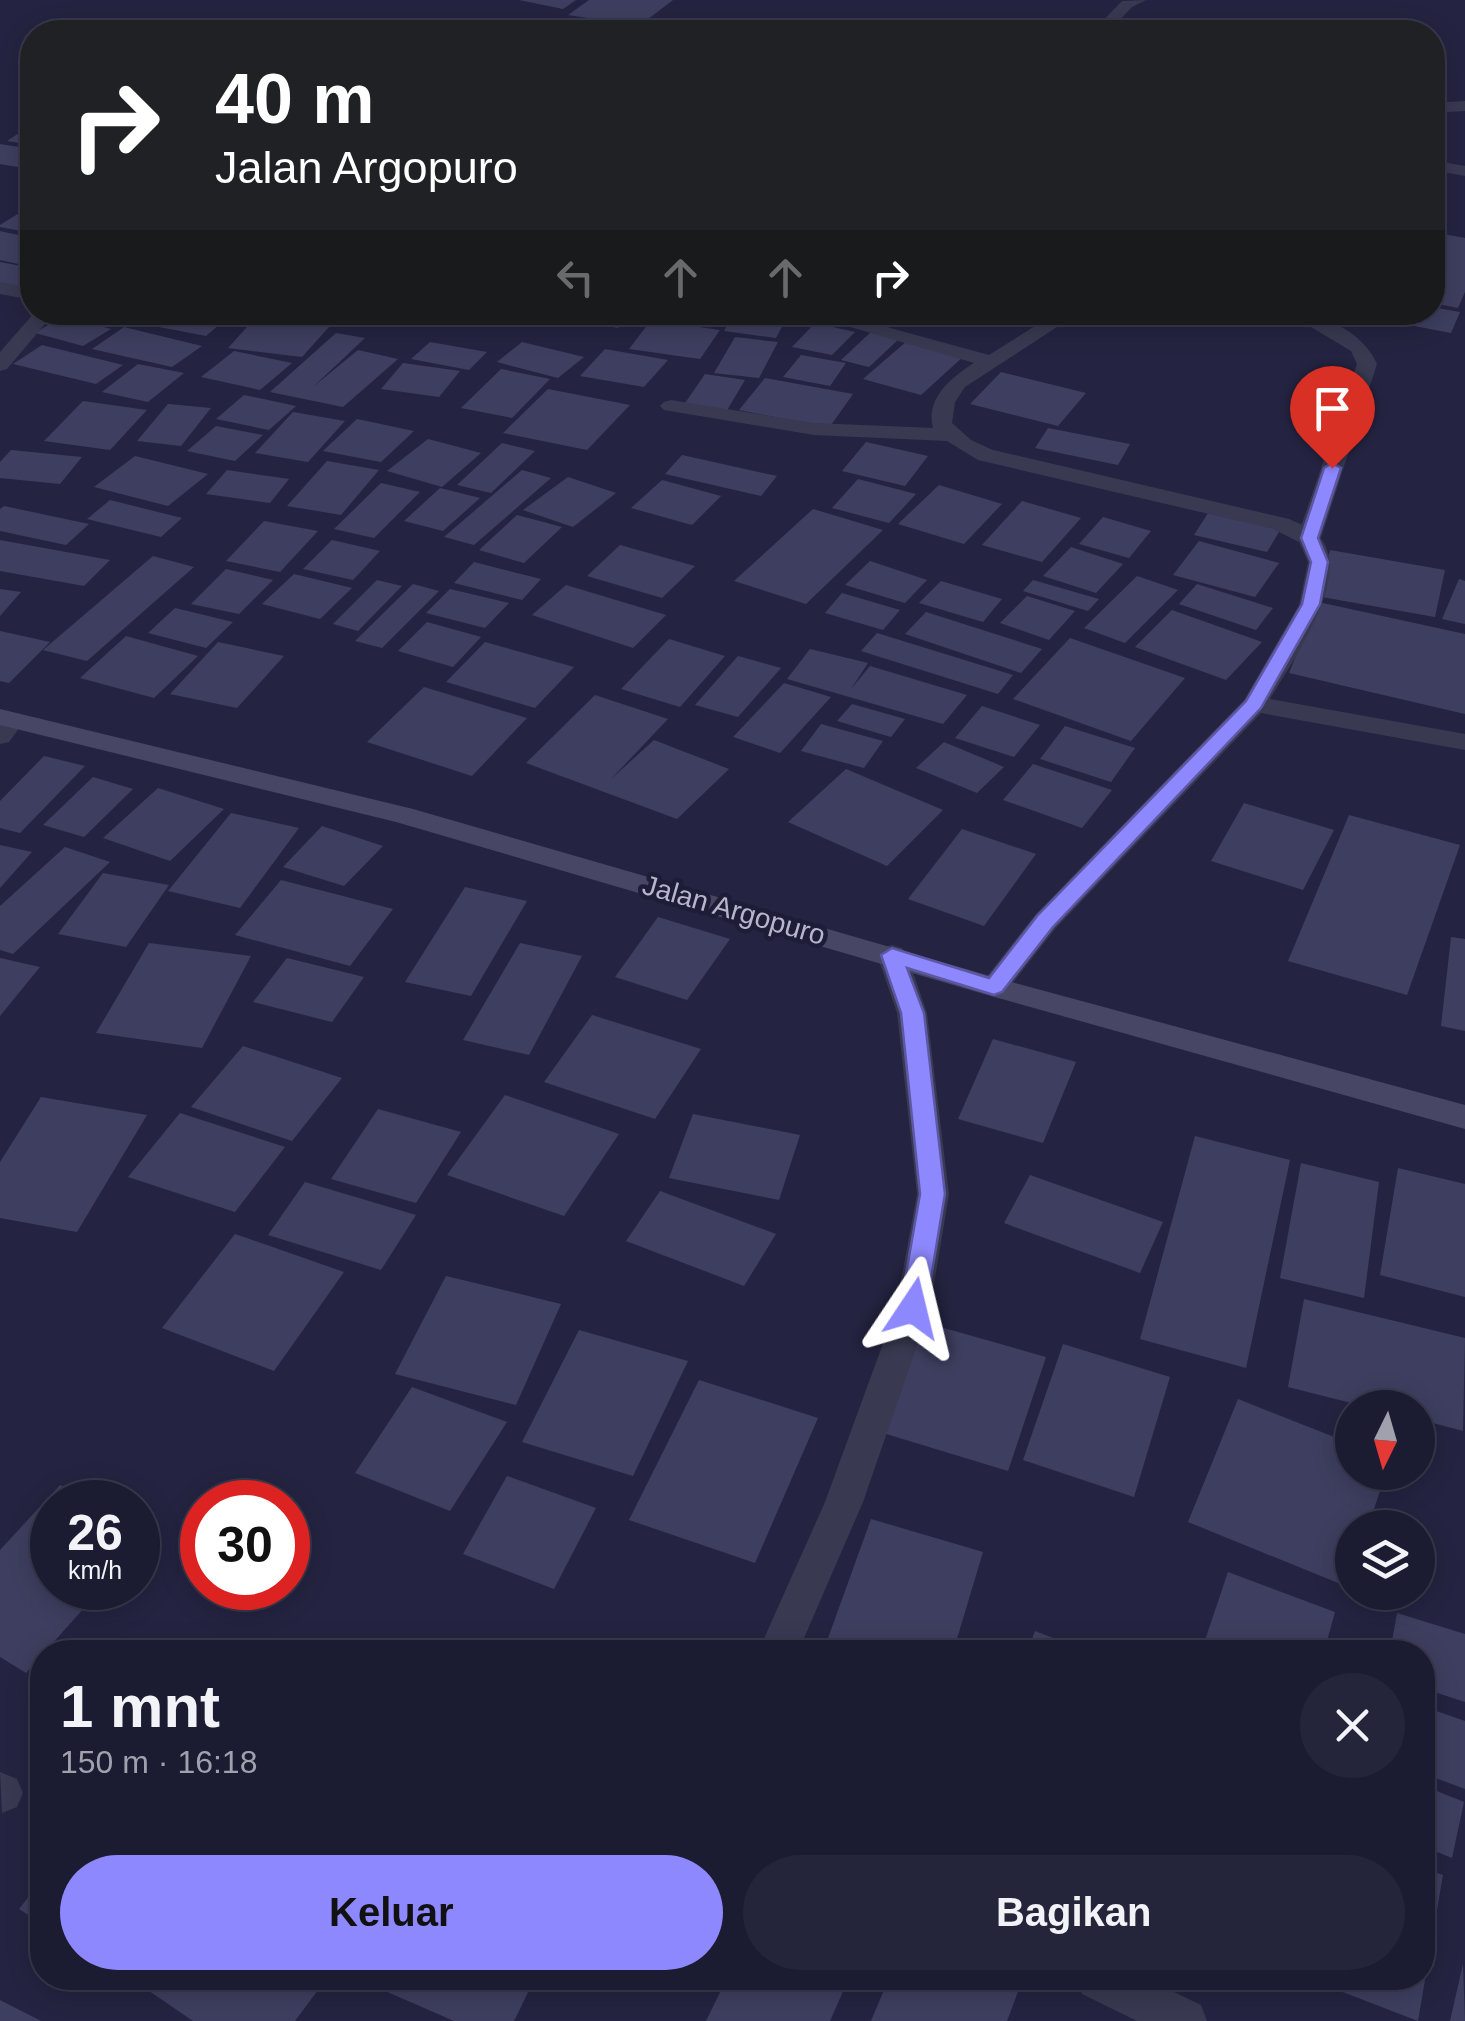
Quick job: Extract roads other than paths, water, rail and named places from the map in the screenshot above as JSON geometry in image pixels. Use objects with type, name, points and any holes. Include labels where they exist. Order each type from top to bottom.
[{"type":"street","points":[[1112,20],[1127,4],[1138,0]]},
{"type":"street","points":[[0,364],[34,325]]},
{"type":"street","points":[[856,325],[993,362]]},
{"type":"street","points":[[949,435],[941,424],[945,402],[957,383],[1050,325]]},
{"type":"street","points":[[994,987],[1045,922],[1254,704],[1311,604],[1320,562],[1310,538],[1367,364],[1360,348],[1318,325]]},
{"type":"street","points":[[671,406],[814,430],[949,435],[986,454],[1185,498],[1281,524],[1310,538]]},
{"type":"street","points":[[1254,704],[1465,742]]},
{"type":"street","name":"Jalan Argopuro","points":[[4,725],[404,815],[994,987],[1465,1117]]},
{"type":"street","points":[[783,1640],[844,1502],[913,1308],[932,1194],[912,1013],[892,955]]},
{"type":"street","points":[[1122,1990],[1184,2021]]}]
